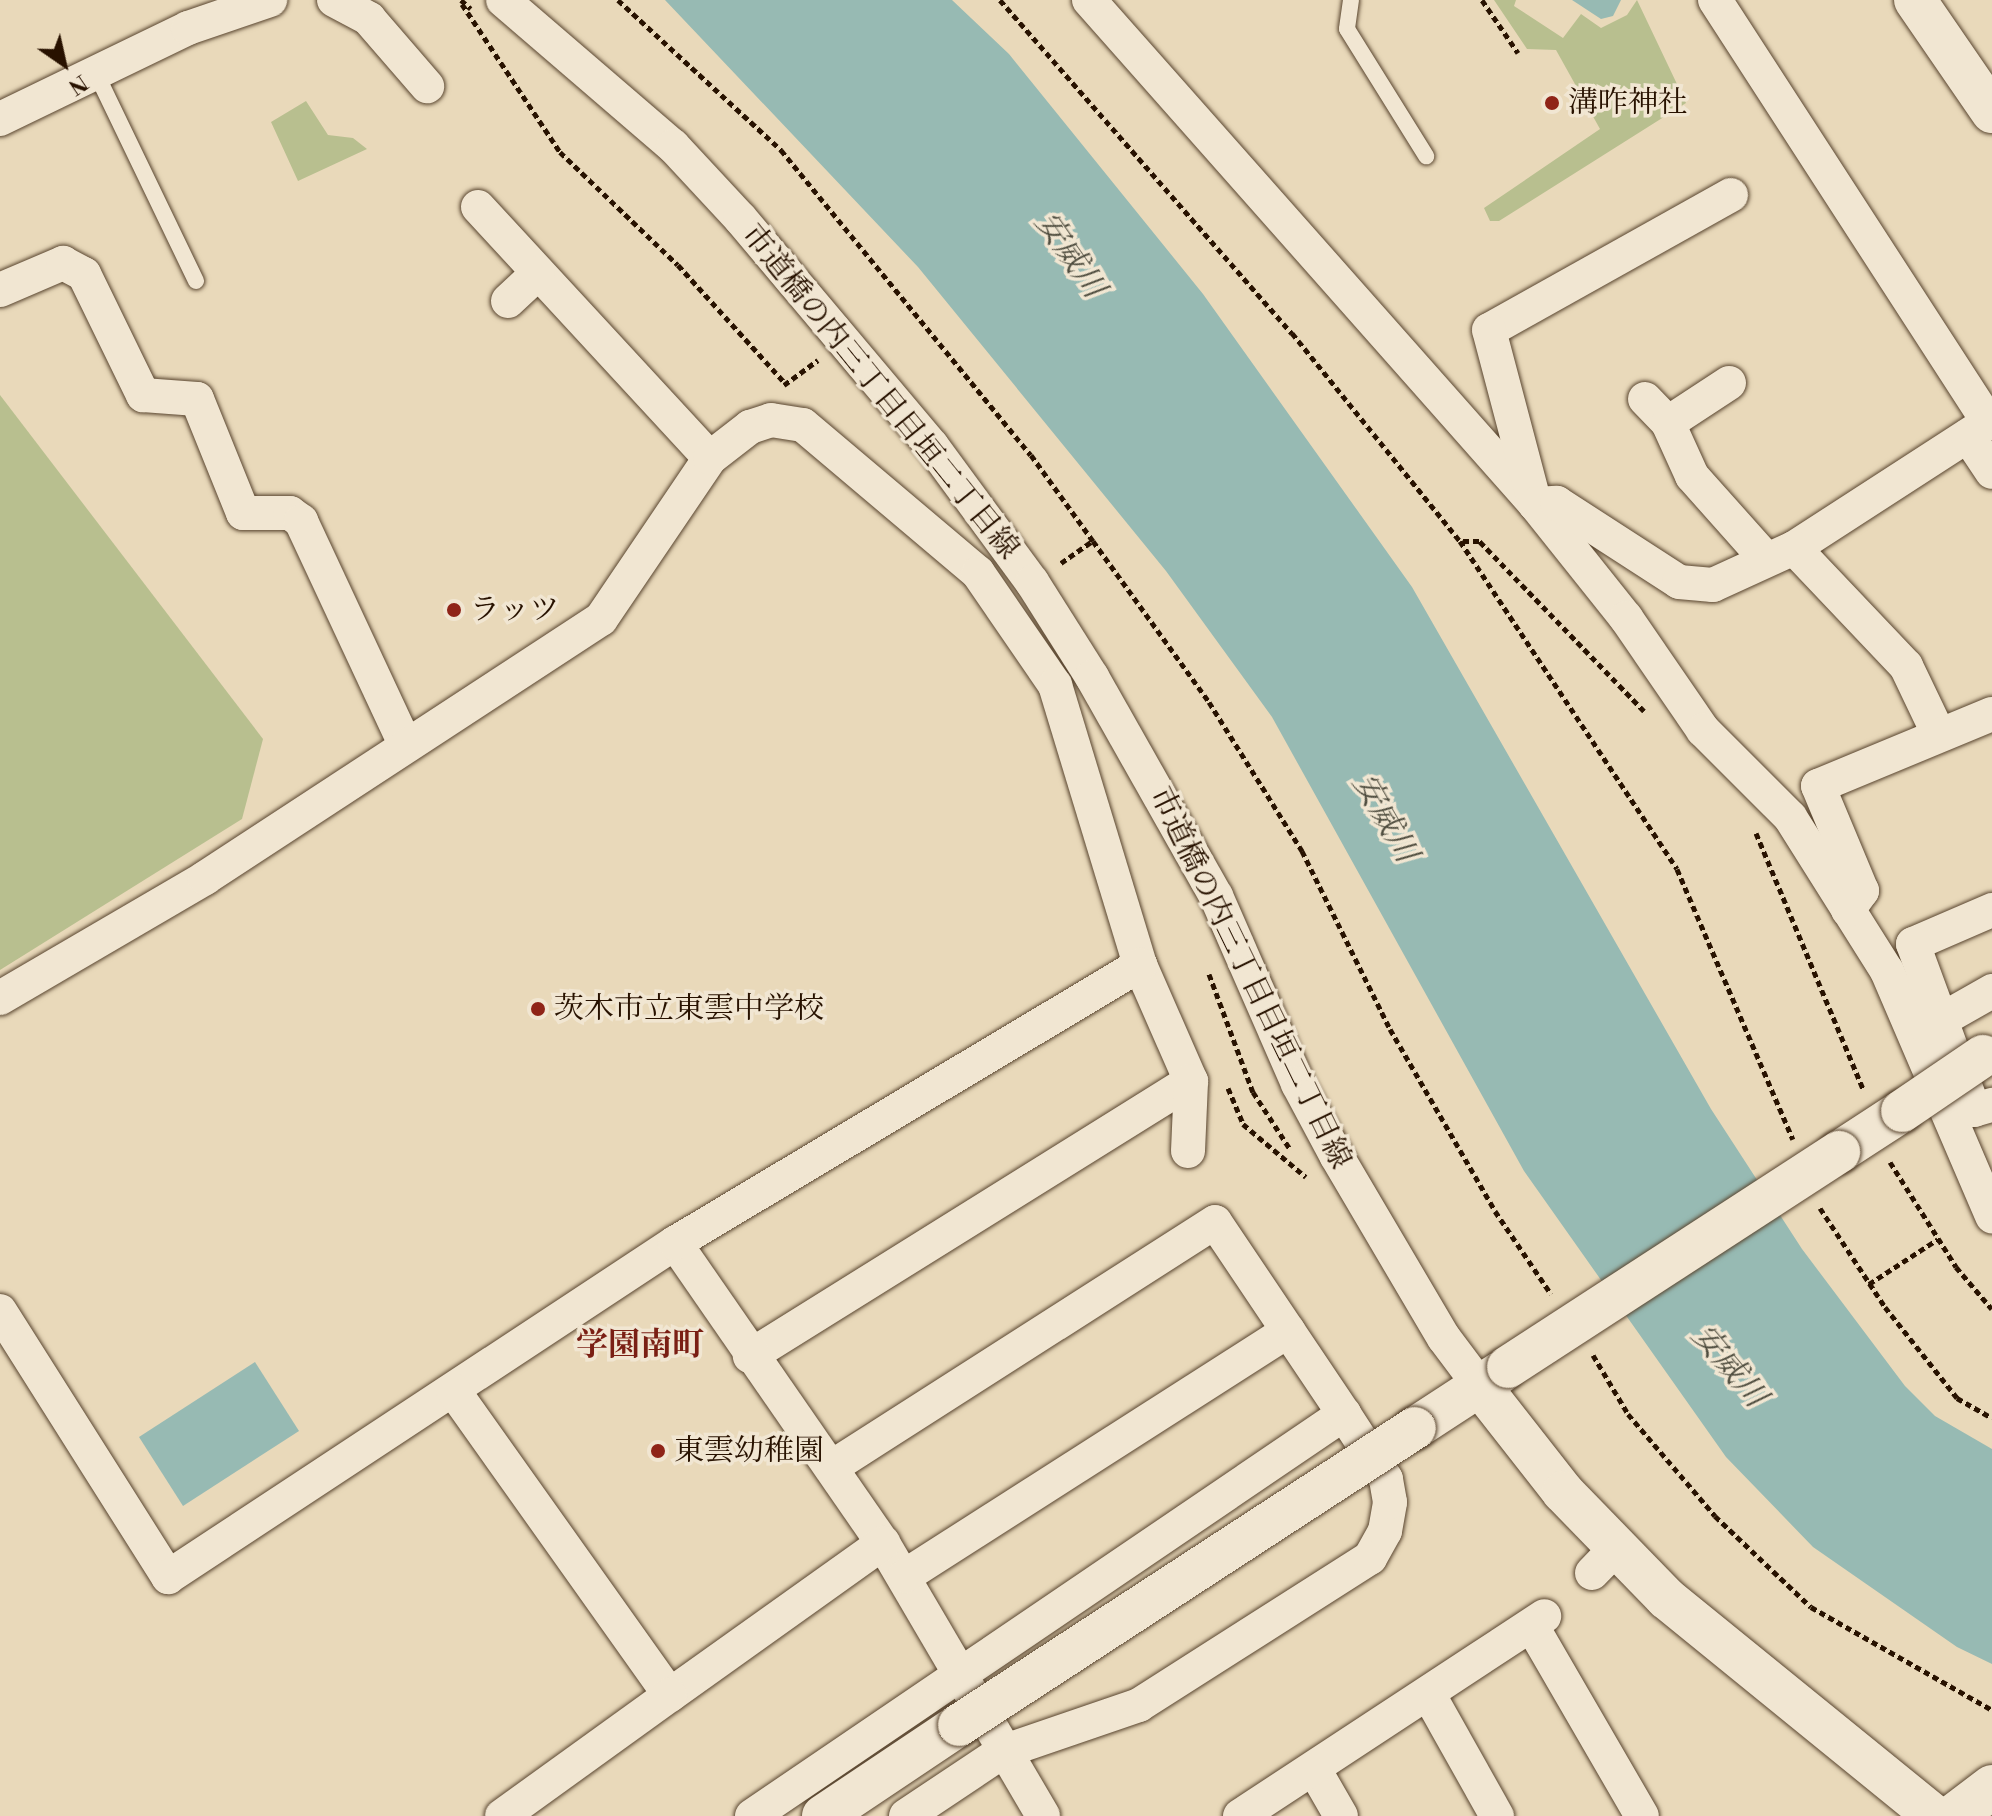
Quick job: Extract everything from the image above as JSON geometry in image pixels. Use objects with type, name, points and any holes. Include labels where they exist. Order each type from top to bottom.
[{"type":"street","points":[[0,119],[188,28],[270,0]]},
{"type":"street","points":[[334,0],[369,19],[427,86]]},
{"type":"street","name":"市道橋の内三丁目目垣二丁目線","points":[[503,0],[673,146],[740,218],[932,446],[1054,617],[1216,896],[1298,1084],[1336,1155],[1444,1338],[1494,1376],[1605,1560],[1666,1598],[1773,1689],[1934,1816]]},
{"type":"street","points":[[1089,0],[1535,504],[1626,618],[1703,730],[1790,817],[1887,971],[1930,1026],[1974,1110],[1992,1105]]},
{"type":"street","points":[[1715,0],[1983,426],[1992,472]]},
{"type":"street","points":[[1915,0],[1992,112]]},
{"type":"street","points":[[1535,504],[1489,330],[1731,195]]},
{"type":"street","points":[[478,207],[710,458]]},
{"type":"street","points":[[0,290],[63,263],[84,274],[143,395],[197,399],[243,513],[290,513],[301,521],[406,746]]},
{"type":"street","points":[[508,301],[538,273]]},
{"type":"street","points":[[1729,383],[1656,411],[1692,476],[1906,666],[1939,735]]},
{"type":"street","points":[[0,998],[205,878],[601,619],[710,458],[750,427],[771,420],[803,425],[978,573],[1055,685],[1140,965],[1191,1081],[1188,1151]]},
{"type":"street","points":[[1535,504],[1557,503],[1679,582],[1713,585],[1780,553],[1983,426]]},
{"type":"street","points":[[1023,636],[1054,617]]},
{"type":"street","points":[[1848,910],[1862,891],[1818,786],[1992,714]]},
{"type":"street","points":[[1992,910],[1913,944],[1930,1026],[1992,1216]]},
{"type":"street","points":[[0,1311],[168,1577],[675,1243],[1140,965]]},
{"type":"street","points":[[1930,1026],[1992,991]]},
{"type":"street","points":[[823,1816],[1839,1152],[1885,1104],[1988,1053]]},
{"type":"street","points":[[750,1356],[1191,1081]]},
{"type":"street","points":[[833,1466],[1215,1222],[1386,1479],[1385,1531],[1370,1558],[1139,1705],[1002,1752],[906,1816]]},
{"type":"street","points":[[675,1243],[750,1356],[833,1466],[905,1576],[1002,1752],[1043,1816]]},
{"type":"street","points":[[905,1576],[1288,1331]]},
{"type":"street","points":[[453,1390],[670,1695]]},
{"type":"street","points":[[752,1816],[1344,1414]]},
{"type":"street","points":[[502,1816],[883,1543]]},
{"type":"street","points":[[1240,1816],[1539,1622],[1642,1816]]},
{"type":"street","points":[[1429,1695],[1497,1816]]},
{"type":"street","points":[[1314,1769],[1341,1816]]},
{"type":"lane","points":[[1351,0],[1347,29],[1426,156]]},
{"type":"lane","points":[[95,71],[196,281]]},
{"type":"path","points":[[459,0],[560,152],[678,265],[786,384]]},
{"type":"path","points":[[618,0],[781,150],[1031,455],[1085,528],[1209,702],[1302,851],[1390,1029],[1495,1211],[1556,1301]]},
{"type":"path","points":[[1000,0],[1292,333],[1460,541],[1677,869],[1796,1146]]},
{"type":"path","points":[[1482,0],[1518,53]]},
{"type":"path","points":[[1460,541],[1479,541],[1655,722]]},
{"type":"path","points":[[1751,822],[1885,1104]]},
{"type":"path","points":[[1225,1082],[1243,1124],[1310,1180],[1336,1155]]},
{"type":"path","points":[[1886,1155],[1938,1239],[1992,1309]]},
{"type":"path","points":[[1818,1202],[1869,1284],[1957,1398],[1992,1418]]},
{"type":"path","points":[[1869,1284],[1938,1239]]},
{"type":"path","points":[[1591,1353],[1628,1414],[1715,1516],[1811,1607],[1992,1710]]},
{"type":"green space","points":[[1494,0],[1516,0],[1514,6],[1563,38],[1581,14],[1601,28],[1627,15],[1637,0],[1686,103],[1499,221],[1490,221],[1484,208],[1600,129],[1556,50],[1527,49]]},
{"type":"green space","points":[[306,101],[328,135],[353,138],[367,149],[298,181],[271,122]]},
{"type":"green space","points":[[0,395],[263,739],[242,819],[0,970]]},
{"type":"water","name":"安威川","points":[[665,0],[952,0],[1009,54],[1203,294],[1412,587],[1711,1109],[1802,1249],[1905,1386],[1935,1416],[1992,1449],[1992,1664],[1957,1647],[1813,1547],[1726,1457],[1524,1171],[1272,717],[1166,571],[918,267]]},
{"type":"water","points":[[1572,0],[1621,0],[1613,16],[1601,19]]},
{"type":"water","points":[[255,1362],[299,1431],[183,1506],[139,1437]]},
{"type":"place","name":"溝咋神社","points":[[1552,103]]},
{"type":"place","name":"ラッツ","points":[[454,610]]},
{"type":"place","name":"茨木市立東雲中学校","points":[[538,1009]]},
{"type":"place","name":"東雲幼稚園","points":[[658,1451]]},
{"type":"district","name":"学園南町","points":[[640,1345]]}]
